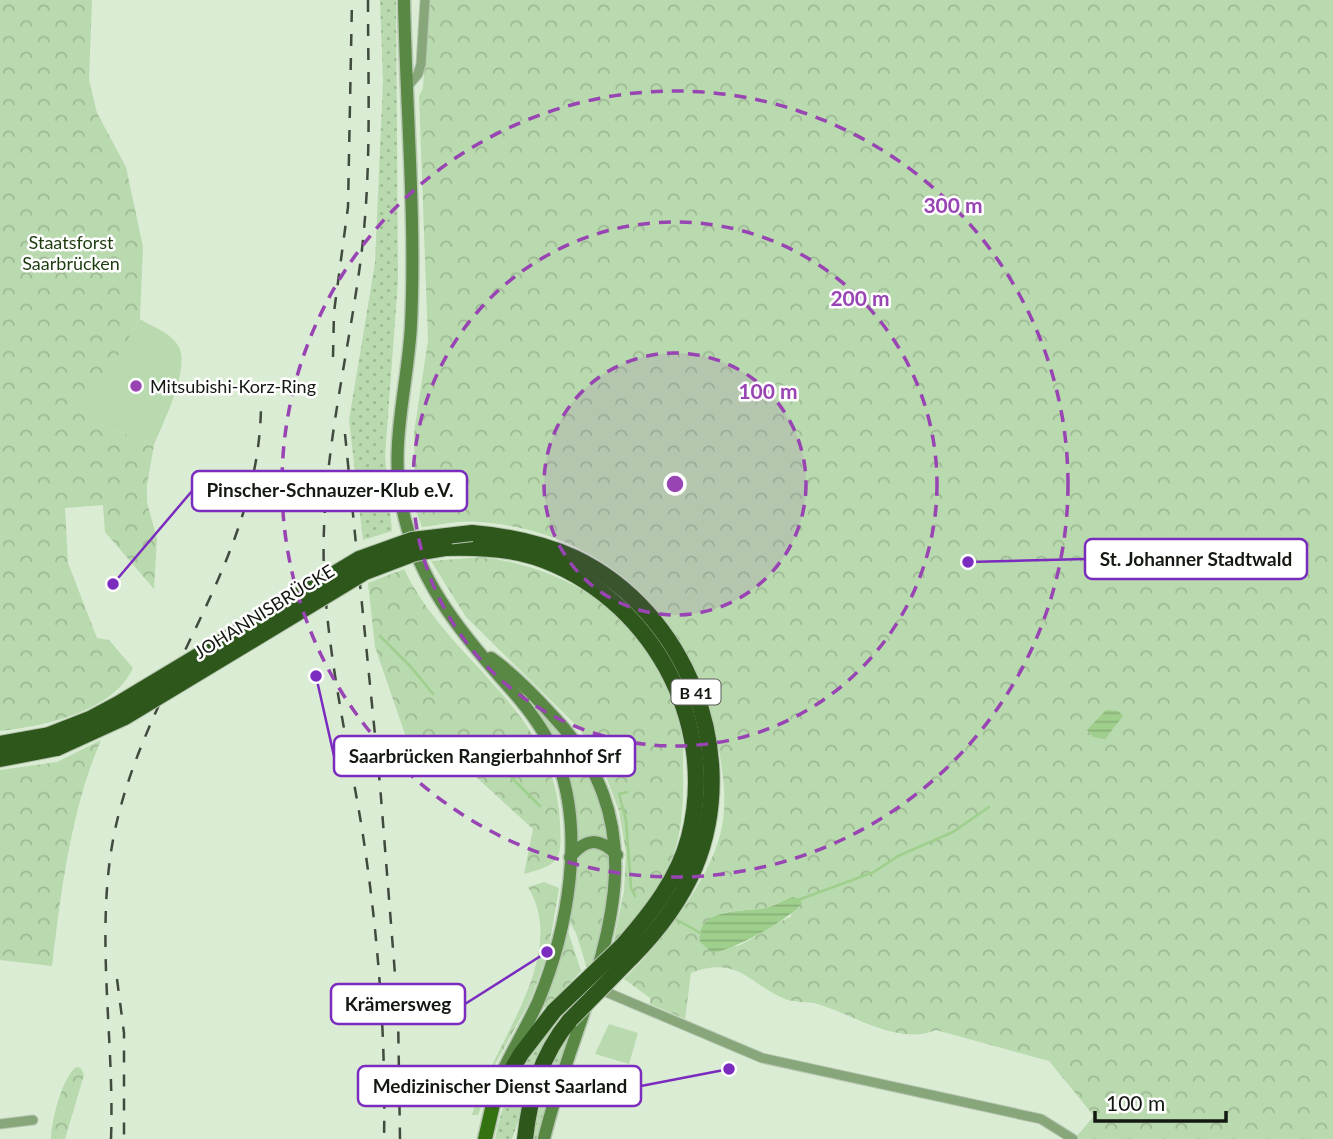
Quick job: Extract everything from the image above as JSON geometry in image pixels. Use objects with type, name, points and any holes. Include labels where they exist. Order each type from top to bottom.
[{"type":"highway","name":"JOHANNISBRÜCKE","points":[[53,741],[359,559],[412,540],[472,533],[508,537],[553,549],[577,559],[614,582],[648,613],[663,632],[696,692],[710,755],[707,823],[696,864],[677,901],[627,952]]},
{"type":"highway","name":"JOHANNISBRÜCKE","points":[[53,741],[125,717],[365,572],[392,561],[437,549],[503,550],[554,565],[593,586],[637,625],[660,657],[681,695],[689,719],[696,766],[694,815],[688,839],[663,894],[627,952]]},
{"type":"highway","name":"B 41","points":[[0,744],[53,741]]},
{"type":"highway","name":"B 41","points":[[0,759],[53,741]]},
{"type":"highway","name":"B 41","points":[[494,1100],[521,1054],[554,1011],[627,952]]},
{"type":"highway","name":"B 41","points":[[525,1139],[529,1106],[539,1072],[555,1041],[627,952]]},
{"type":"main road","points":[[404,0],[411,306],[397,454],[401,499],[415,553],[430,586],[458,627],[540,726],[556,757],[568,809],[570,857],[565,905],[552,962],[537,1004],[500,1079],[485,1139]]},
{"type":"main road","points":[[479,650],[539,701],[581,749],[602,788],[614,830],[617,855],[609,923],[544,1139]]},
{"type":"main road","points":[[570,857],[584,843],[595,840],[607,845],[617,855]]},
{"type":"street","points":[[407,87],[418,74],[421,64],[425,0]]},
{"type":"street","points":[[591,986],[762,1058],[1041,1119],[1073,1139]]},
{"type":"street","points":[[0,1124],[33,1120]]},
{"type":"green space","name":"Staatsforst Saarbrücken","points":[[0,0],[92,0],[89,80],[97,113],[126,167],[143,247],[140,319],[116,360],[94,422],[154,445],[147,502],[157,539],[154,589],[105,532],[103,505],[65,508],[68,563],[97,638],[109,640],[133,668],[110,696],[94,706],[56,720],[0,731]]},
{"type":"green space","points":[[380,0],[396,0],[398,281],[385,456],[392,531],[363,540],[349,420],[375,263],[383,81]]},
{"type":"green space","points":[[429,0],[1333,0],[1333,1139],[1080,1139],[1077,1136],[1094,1116],[1049,1061],[936,1030],[921,1034],[891,1032],[818,1004],[785,999],[732,969],[707,968],[691,973],[685,1019],[650,1004],[650,998],[624,979],[678,917],[701,881],[717,845],[724,804],[723,776],[716,735],[704,692],[686,652],[663,617],[635,587],[602,562],[565,542],[524,529],[480,522],[422,527],[415,508],[414,433],[428,340],[419,96],[423,88]],"holes":[[[792,897],[791,917],[737,946],[699,936],[703,927],[716,916],[733,911],[764,908]]]},
{"type":"green space","name":"Mitsubishi-Korz-Ring","points":[[140,319],[169,336],[181,353],[175,394],[154,445],[94,422],[78,412],[116,360]]},
{"type":"green space","points":[[482,557],[518,564],[552,575],[583,590],[611,610],[635,633],[656,661],[671,693],[682,729],[683,745],[682,808],[677,843],[658,887],[613,944],[624,891],[626,853],[619,811],[602,766],[579,728],[466,617],[431,561]]},
{"type":"green space","points":[[404,569],[424,603],[521,717],[540,748],[554,783],[560,823],[559,853],[552,863],[545,867],[524,874],[533,829],[451,754],[417,769],[375,647],[368,583]]},
{"type":"green space","points":[[522,691],[578,758],[597,796],[609,839],[595,835],[575,842],[570,791]]},
{"type":"green space","points":[[101,740],[75,822],[52,966],[0,960],[0,770],[57,762]]},
{"type":"green space","points":[[596,846],[605,849],[610,876],[602,930],[589,975],[576,933],[568,919],[575,861],[581,852]]},
{"type":"green space","points":[[544,882],[559,888],[549,947],[545,948],[546,958],[530,1001],[493,1068],[493,1076],[478,1115],[472,1115],[481,1088],[523,1002],[534,972],[540,943],[539,914],[528,887]]},
{"type":"green space","points":[[566,925],[581,971],[547,1009],[541,1005]]},
{"type":"green space","points":[[560,1016],[562,1018],[542,1051],[512,1139],[495,1139],[511,1088],[538,1044]]},
{"type":"green space","points":[[609,1024],[638,1033],[629,1064],[595,1054]]},
{"type":"green space","points":[[573,1030],[540,1139],[531,1139],[536,1109],[549,1068]]},
{"type":"green space","points":[[76,1067],[81,1068],[84,1075],[65,1139],[51,1139],[58,1100],[66,1080]]},
{"type":"shaded area","points":[[1106,710],[1118,711],[1123,716],[1105,739],[1093,737],[1087,730]]},
{"type":"shaded area","points":[[792,897],[800,899],[802,903],[785,918],[748,940],[713,953],[700,942],[700,931],[711,918],[730,912],[772,906]]},
{"type":"waterway","points":[[380,636],[433,694]]},
{"type":"waterway","points":[[472,738],[540,806]]},
{"type":"waterway","points":[[627,792],[619,794],[626,820],[631,888],[635,896]]},
{"type":"waterway","points":[[798,900],[874,872],[898,856],[953,832],[989,807]]},
{"type":"waterway","points":[[679,921],[702,934]]},
{"type":"railway","points":[[333,357],[334,312],[348,207],[352,0]]},
{"type":"railway","points":[[368,0],[368,132],[364,232],[330,457],[324,573],[334,669],[362,829],[372,906],[382,1022],[384,1139]]},
{"type":"railway","points":[[111,1139],[105,936],[110,856],[118,817],[134,765],[225,564],[243,513],[256,460],[261,405]]},
{"type":"railway","points":[[345,434],[380,785],[398,1012],[400,1139]]},
{"type":"railway","points":[[117,979],[124,1033],[124,1139]]},
{"type":"place","name":"Mitsubishi-Korz-Ring","points":[[136,386]]},
{"type":"place","name":"St. Johanner Stadtwald","points":[[968,562]]},
{"type":"place","name":"Pinscher-Schnauzer-Klub e.V.","points":[[113,584]]},
{"type":"place","name":"Saarbrücken Rangierbahnhof Srf","points":[[316,676]]},
{"type":"place","name":"Krämersweg","points":[[547,952]]},
{"type":"place","name":"Medizinischer Dienst Saarland","points":[[729,1069]]}]
